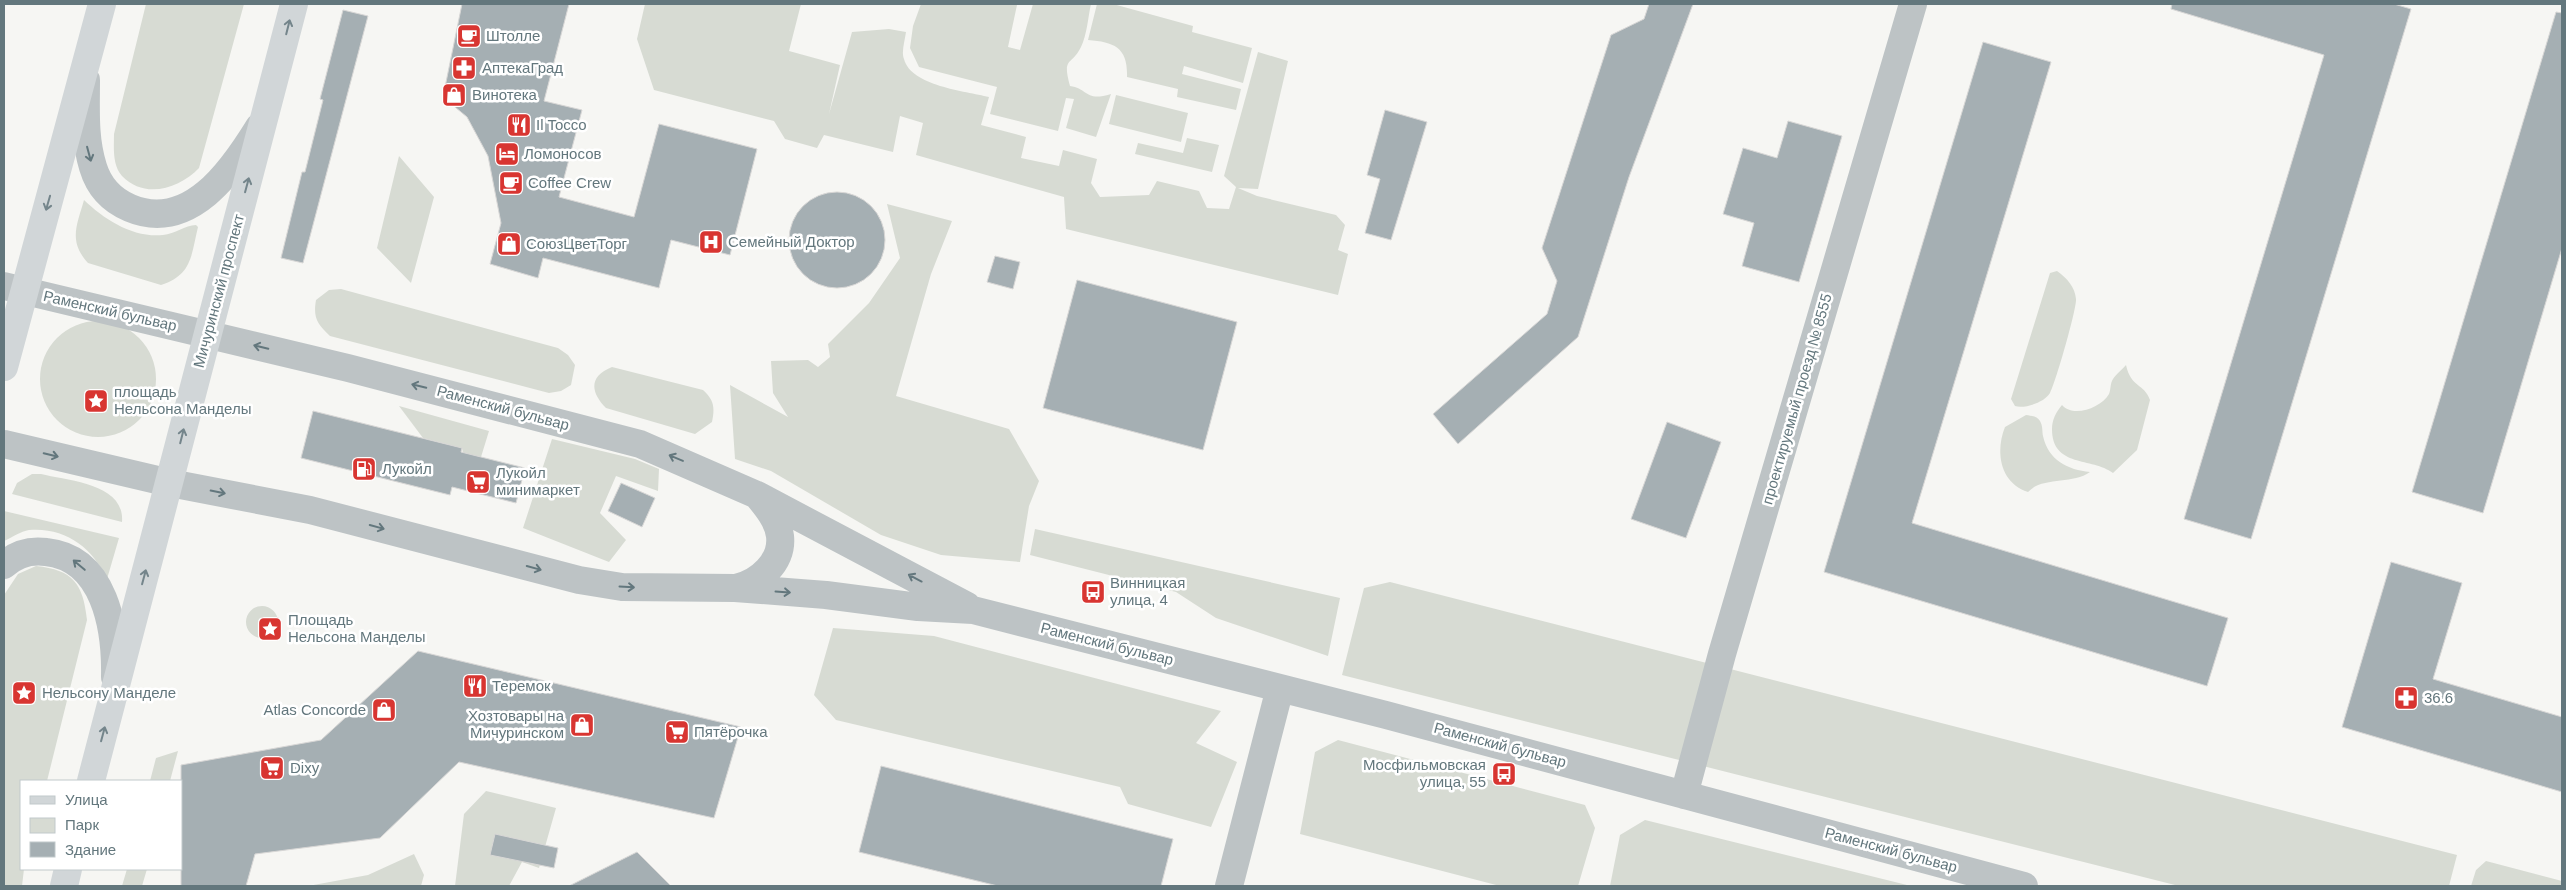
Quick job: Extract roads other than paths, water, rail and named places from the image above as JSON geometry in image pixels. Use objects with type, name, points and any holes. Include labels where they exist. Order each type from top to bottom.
[{"type":"main road","points":[[4,367],[14,288],[86,71],[102,4]]},
{"type":"main road","name":"Мичуринский проспект","points":[[91,780],[294,4]]},
{"type":"main road","points":[[64,886],[68,870]]},
{"type":"street","name":"проектируемый проезд № 8555","points":[[1684,795],[1722,654],[1914,4]]},
{"type":"street","points":[[86,71],[86,141],[94,169],[104,189],[117,203],[141,212],[166,215],[186,207],[208,192],[240,158],[266,115]]},
{"type":"street","name":"Раменский бульвар","points":[[14,288],[208,334],[640,444],[757,495],[974,610]]},
{"type":"street","name":"Раменский бульвар","points":[[4,444],[170,483],[310,510],[579,580],[622,587],[735,588],[826,595],[918,607],[974,610],[1280,688],[2024,886]]},
{"type":"street","points":[[735,588],[750,585],[765,574],[777,555],[780,536],[772,514],[757,495]]},
{"type":"street","points":[[4,565],[9,560],[33,550],[59,553],[78,562],[94,579],[105,602],[112,627],[115,654],[114,691]]},
{"type":"street","points":[[1228,886],[1280,688]]},
{"type":"place","name":"Штолле","points":[[469,36]]},
{"type":"place","name":"АптекаГрад","points":[[464,68]]},
{"type":"place","name":"Винотека","points":[[454,95]]},
{"type":"place","name":"Il Tocco","points":[[519,125]]},
{"type":"place","name":"Ломоносов","points":[[507,154]]},
{"type":"place","name":"Coffee Crew","points":[[511,183]]},
{"type":"place","name":"Семейный Доктор","points":[[711,242]]},
{"type":"place","name":"СоюзЦветТорг","points":[[509,244]]},
{"type":"place","name":"площадь Нельсона Манделы","points":[[96,401]]},
{"type":"place","name":"Лукойл","points":[[364,469]]},
{"type":"place","name":"Лукойл минимаркет","points":[[478,482]]},
{"type":"place","name":"Винницкая улица, 4","points":[[1093,592]]},
{"type":"place","name":"Площадь Нельсона Манделы","points":[[270,629]]},
{"type":"place","name":"Теремок","points":[[475,686]]},
{"type":"place","name":"Нельсону Манделе","points":[[24,693]]},
{"type":"place","name":"36.6","points":[[2406,698]]},
{"type":"place","name":"Atlas Concorde","points":[[384,710]]},
{"type":"place","name":"Хозтовары на Мичуринском","points":[[582,725]]},
{"type":"place","name":"Пятёрочка","points":[[677,732]]},
{"type":"place","name":"Dixy","points":[[272,768]]},
{"type":"place","name":"Мосфильмовская улица, 55","points":[[1504,774]]}]
